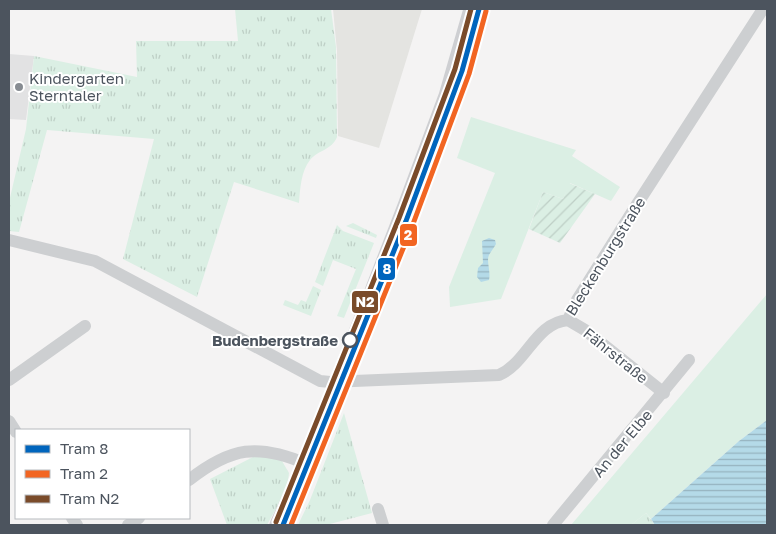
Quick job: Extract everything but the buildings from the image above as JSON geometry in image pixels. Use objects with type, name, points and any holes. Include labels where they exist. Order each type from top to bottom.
[{"type":"main road","points":[[280,525],[307,464],[448,96],[473,9]]},
{"type":"street","name":"Bleckenburgstraße","points":[[339,382],[499,375],[513,365],[551,324],[568,320],[577,300],[634,209],[763,9]]},
{"type":"street","points":[[9,240],[96,261],[320,381],[339,382]]},
{"type":"street","name":"Fährstraße","points":[[568,320],[586,330],[664,393]]},
{"type":"street","points":[[9,380],[85,326]]},
{"type":"street","name":"An der Elbe","points":[[553,525],[664,393],[689,360]]},
{"type":"street","points":[[190,479],[221,460],[252,450],[280,452],[307,464]]},
{"type":"street","points":[[378,510],[383,525]]},
{"type":"shaded area","points":[[333,9],[422,9],[379,148],[338,136],[337,51]]},
{"type":"shaded area","name":"Kindergarten Sterntaler","points":[[9,54],[34,56],[26,120],[9,119]]},
{"type":"green space","points":[[235,9],[331,9],[336,47],[337,137],[332,145],[313,157],[307,164],[302,180],[299,203],[234,182],[197,297],[123,259],[154,139],[47,130],[19,232],[9,231],[9,202],[26,129],[34,56],[137,77],[136,41],[238,41]]},
{"type":"green space","points":[[471,117],[576,150],[572,156],[620,187],[611,201],[570,183],[563,199],[543,192],[501,299],[450,307],[449,287],[495,173],[457,158]]},
{"type":"green space","points":[[569,183],[595,194],[560,243],[529,229],[543,192],[563,199]]},
{"type":"green space","points":[[353,223],[377,235],[376,238],[346,226]]},
{"type":"green space","points":[[337,225],[343,231],[374,243],[344,318],[337,316],[356,269],[333,260],[323,286],[315,282]]},
{"type":"green space","points":[[313,286],[321,290],[311,316],[283,305],[285,300],[298,305],[301,300],[306,302]]},
{"type":"green space","points":[[767,294],[767,420],[739,441],[651,519],[646,513],[631,525],[571,525]]},
{"type":"green space","points":[[344,413],[372,513],[326,525],[298,525],[310,500]]},
{"type":"green space","points":[[262,455],[282,461],[289,473],[281,500],[267,525],[227,525],[210,479],[253,457]]},
{"type":"green space","points":[[646,513],[655,525],[631,525]]},
{"type":"water","points":[[489,238],[495,240],[496,244],[488,257],[489,280],[481,282],[477,277],[478,268],[483,263],[482,241]]},
{"type":"water","points":[[767,420],[767,525],[655,525],[651,519],[739,441]]},
{"type":"tram line","name":"N2","points":[[276,522],[399,218],[455,69],[471,9]]},
{"type":"tram line","name":"8","points":[[283,525],[406,221],[462,71],[479,9]]},
{"type":"tram line","name":"2","points":[[291,525],[413,224],[469,74],[486,11]]},
{"type":"place","name":"Kindergarten Sterntaler","points":[[19,87]]},
{"type":"place","name":"Budenbergstraße","points":[[350,340]]}]
